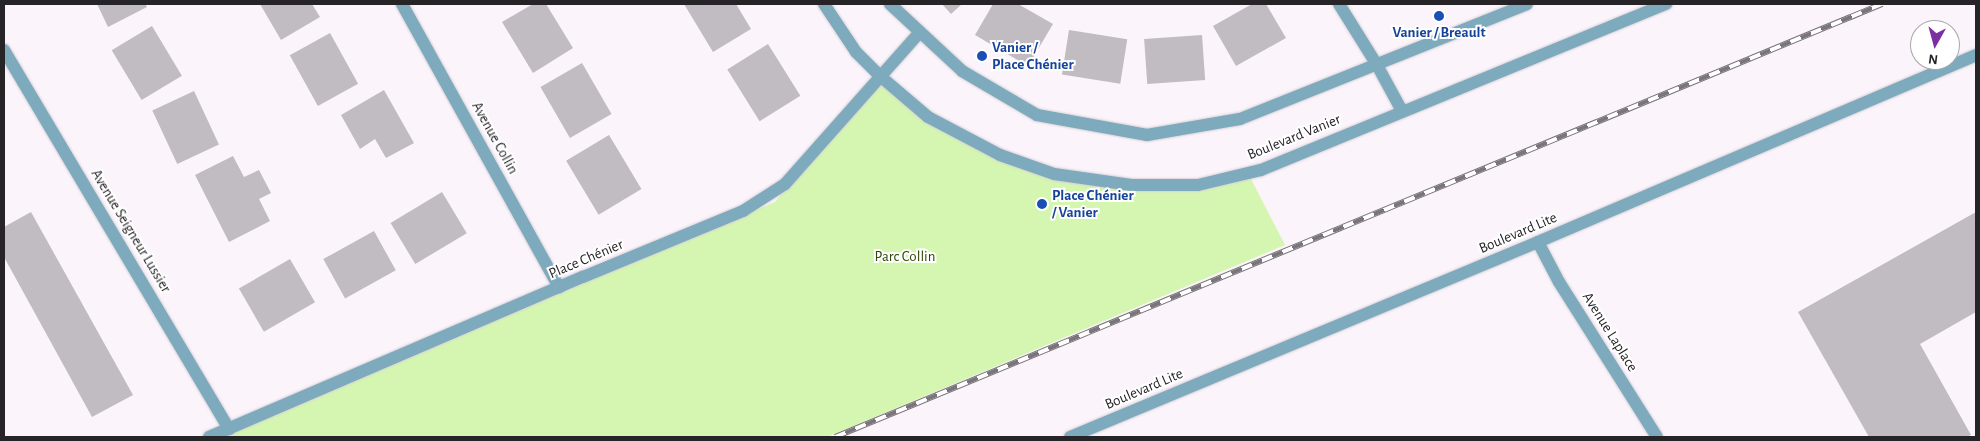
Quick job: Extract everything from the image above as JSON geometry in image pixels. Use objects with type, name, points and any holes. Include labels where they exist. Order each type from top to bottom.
[{"type":"street","name":"Avenue Collin","points":[[402,4],[559,287]]},
{"type":"street","name":"Boulevard Vanier","points":[[824,4],[856,52],[880,76],[928,117],[1000,155],[1054,174],[1131,185],[1198,185],[1261,170],[1666,4]]},
{"type":"street","points":[[890,4],[962,71],[1037,115],[1147,135],[1240,119],[1527,4]]},
{"type":"street","points":[[1338,4],[1377,65],[1402,111]]},
{"type":"street","name":"Place Chénier","points":[[209,437],[559,287],[743,211],[785,184],[920,32]]},
{"type":"street","name":"Avenue Seigneur Lussier","points":[[4,50],[229,429]]},
{"type":"street","name":"Boulevard Lite","points":[[1070,437],[1538,242],[1976,55]]},
{"type":"street","name":"Avenue Laplace","points":[[1538,242],[1559,282],[1657,437]]},
{"type":"green space","name":"Parc Collin","points":[[874,80],[1000,155],[1154,191],[1249,175],[1285,245],[827,437],[233,437],[229,429],[775,202]]},
{"type":"building","points":[[97,4],[145,4],[147,7],[108,27]]},
{"type":"building","points":[[260,4],[312,4],[320,17],[281,40]]},
{"type":"building","points":[[533,4],[546,4],[573,48],[533,73],[502,22]]},
{"type":"building","points":[[684,4],[736,4],[751,29],[713,52]]},
{"type":"building","points":[[942,4],[962,4],[951,14]]},
{"type":"building","points":[[993,4],[1018,4],[1053,24],[1028,66],[975,35]]},
{"type":"building","points":[[1252,4],[1266,4],[1286,38],[1236,66],[1213,26]]},
{"type":"building","points":[[152,26],[182,76],[142,100],[112,50]]},
{"type":"building","points":[[1069,30],[1127,39],[1120,84],[1062,74]]},
{"type":"building","points":[[330,33],[358,84],[318,106],[290,55]]},
{"type":"building","points":[[1202,35],[1205,80],[1147,84],[1144,39]]},
{"type":"building","points":[[768,44],[800,96],[760,121],[727,69]]},
{"type":"building","points":[[582,63],[612,114],[570,138],[540,87]]},
{"type":"building","points":[[384,90],[414,143],[386,158],[375,139],[360,149],[341,115]]},
{"type":"building","points":[[194,91],[219,144],[177,164],[152,110]]},
{"type":"building","points":[[609,135],[641,189],[599,215],[566,161]]},
{"type":"building","points":[[233,156],[244,177],[259,170],[271,193],[259,199],[270,221],[229,242],[195,175]]},
{"type":"building","points":[[442,192],[467,233],[415,264],[391,223]]},
{"type":"building","points":[[31,212],[133,395],[92,417],[4,257],[4,227]]},
{"type":"building","points":[[1976,212],[1976,312],[1920,344],[1971,435],[1966,437],[1869,437],[1798,312]]},
{"type":"building","points":[[374,231],[396,270],[345,298],[323,259]]},
{"type":"building","points":[[290,259],[315,302],[264,332],[239,288]]},
{"type":"railway","points":[[835,437],[1882,4]]},
{"type":"place","name":"Vanier / Breault","points":[[1439,16]]},
{"type":"place","name":"Vanier / Place Chénier","points":[[982,56]]},
{"type":"place","name":"Place Chénier / Vanier","points":[[1042,204]]}]
